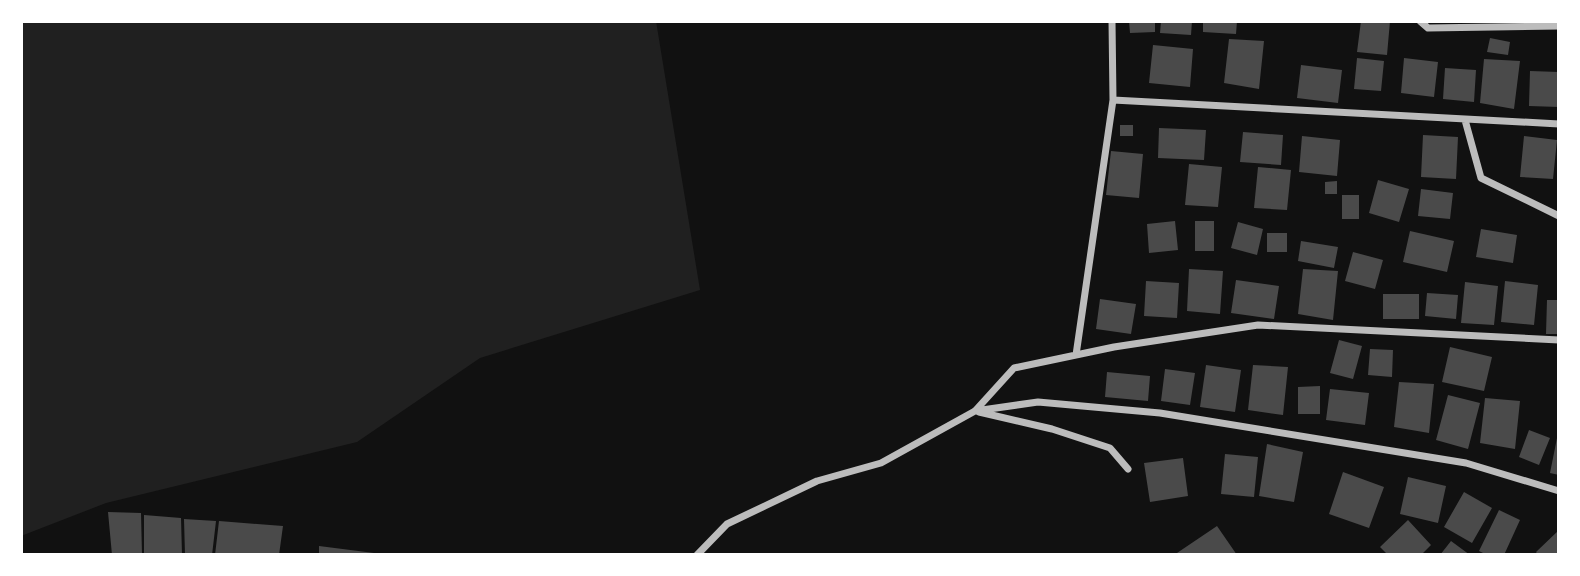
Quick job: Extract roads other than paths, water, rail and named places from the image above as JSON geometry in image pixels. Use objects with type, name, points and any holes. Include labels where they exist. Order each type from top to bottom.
[{"type":"street","points":[[1076,355],[1113,100],[1112,21]]},
{"type":"street","points":[[1424,23],[1559,26]]},
{"type":"street","points":[[1113,100],[1559,124]]},
{"type":"street","points":[[1465,120],[1480,178],[1559,216]]},
{"type":"street","points":[[697,555],[727,524],[817,481],[881,463],[975,411],[1014,369],[1076,355],[1258,325],[1559,340]]},
{"type":"street","points":[[975,411],[1038,402],[1160,413],[1466,463],[1559,491]]},
{"type":"street","points":[[975,411],[1052,429],[1110,449],[1128,469]]}]
